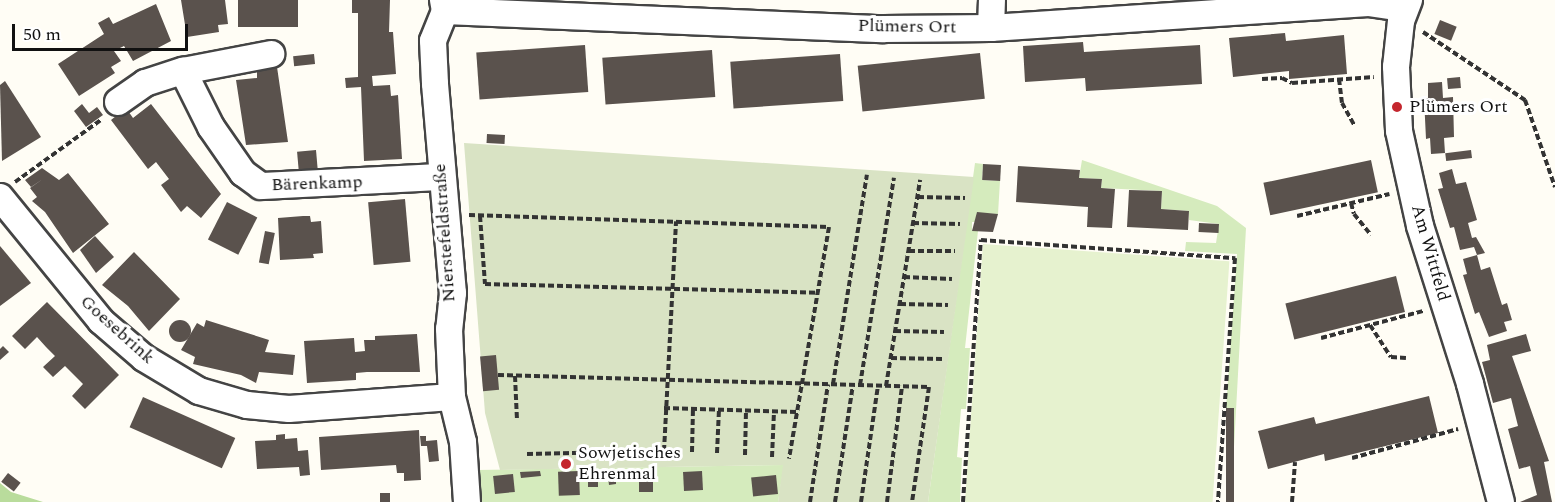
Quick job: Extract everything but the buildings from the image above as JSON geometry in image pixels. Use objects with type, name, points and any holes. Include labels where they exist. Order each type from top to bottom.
[{"type":"street","points":[[991,28],[992,0]]},
{"type":"street","name":"Plümers Ort","points":[[444,5],[883,28],[991,28],[1368,3],[1404,10]]},
{"type":"street","name":"Nierstefeldstraße","points":[[444,5],[433,42],[441,177],[453,293],[449,329],[452,397],[463,442],[467,502]]},
{"type":"street","name":"Am Wittfeld","points":[[1404,10],[1396,67],[1399,131],[1420,226],[1470,384],[1501,502]]},
{"type":"street","points":[[118,102],[145,83],[183,71],[272,54]]},
{"type":"street","name":"Bärenkamp","points":[[183,71],[211,127],[243,173],[261,186],[441,177]]},
{"type":"street","name":"Goesebrink","points":[[5,191],[101,321],[144,358],[199,391],[247,405],[289,409],[452,397]]},
{"type":"path","points":[[1404,10],[1525,100],[1555,187]]},
{"type":"path","points":[[1262,79],[1282,78],[1292,82],[1386,76]]},
{"type":"path","points":[[1339,79],[1342,103],[1354,125]]},
{"type":"path","points":[[5,191],[119,107],[118,102]]},
{"type":"path","points":[[810,502],[867,175]]},
{"type":"path","points":[[860,385],[894,178]]},
{"type":"path","points":[[886,386],[920,180]]},
{"type":"path","points":[[1297,216],[1392,194]]},
{"type":"path","points":[[918,197],[965,198]]},
{"type":"path","points":[[1351,203],[1354,214],[1371,235]]},
{"type":"path","points":[[445,215],[830,227],[789,459]]},
{"type":"path","points":[[480,216],[485,284],[818,293]]},
{"type":"path","points":[[527,454],[663,451],[665,380],[676,221]]},
{"type":"path","points":[[914,223],[960,224]]},
{"type":"path","points":[[963,502],[981,240],[1235,258],[1218,502]]},
{"type":"path","points":[[909,251],[955,251]]},
{"type":"path","points":[[904,277],[952,279]]},
{"type":"path","points":[[900,304],[948,305]]},
{"type":"path","points":[[1321,338],[1436,308]]},
{"type":"path","points":[[1370,325],[1391,357],[1406,358]]},
{"type":"path","points":[[895,331],[944,332]]},
{"type":"path","points":[[891,358],[942,359]]},
{"type":"path","points":[[498,375],[928,387],[912,502]]},
{"type":"path","points":[[514,375],[517,420]]},
{"type":"path","points":[[835,502],[853,385]]},
{"type":"path","points":[[861,502],[878,385]]},
{"type":"path","points":[[887,502],[902,386]]},
{"type":"path","points":[[664,408],[797,412]]},
{"type":"path","points":[[692,452],[693,408]]},
{"type":"path","points":[[717,453],[719,409]]},
{"type":"path","points":[[745,455],[746,410]]},
{"type":"path","points":[[772,457],[774,411]]},
{"type":"path","points":[[1352,458],[1470,426]]},
{"type":"path","points":[[1292,502],[1295,462]]},
{"type":"green space","points":[[464,143],[974,177],[928,502],[778,502],[783,465],[500,470],[485,413]]},
{"type":"green space","points":[[1082,160],[1217,206],[1246,228],[1231,502],[1234,409],[1226,408],[1237,254],[1185,251],[1186,242],[1216,243],[1219,224],[1189,220],[1189,211],[1161,209],[1162,191],[1101,188],[1102,179],[1079,178]]},
{"type":"green space","points":[[975,163],[983,164],[982,180],[1000,181],[998,214],[977,213],[976,222],[972,222],[972,231],[978,231],[965,348],[970,348],[966,409],[961,409],[957,457],[962,458],[960,502],[928,502]]},
{"type":"green space","points":[[983,244],[1229,261],[1213,502],[965,502]]},
{"type":"green space","points":[[784,465],[778,502],[480,502],[477,470]]},
{"type":"green space","points":[[0,483],[11,492],[43,502],[0,502]]},
{"type":"place","name":"Plümers Ort","points":[[1397,107]]},
{"type":"place","name":"Sowjetisches Ehrenmal","points":[[566,464]]}]
